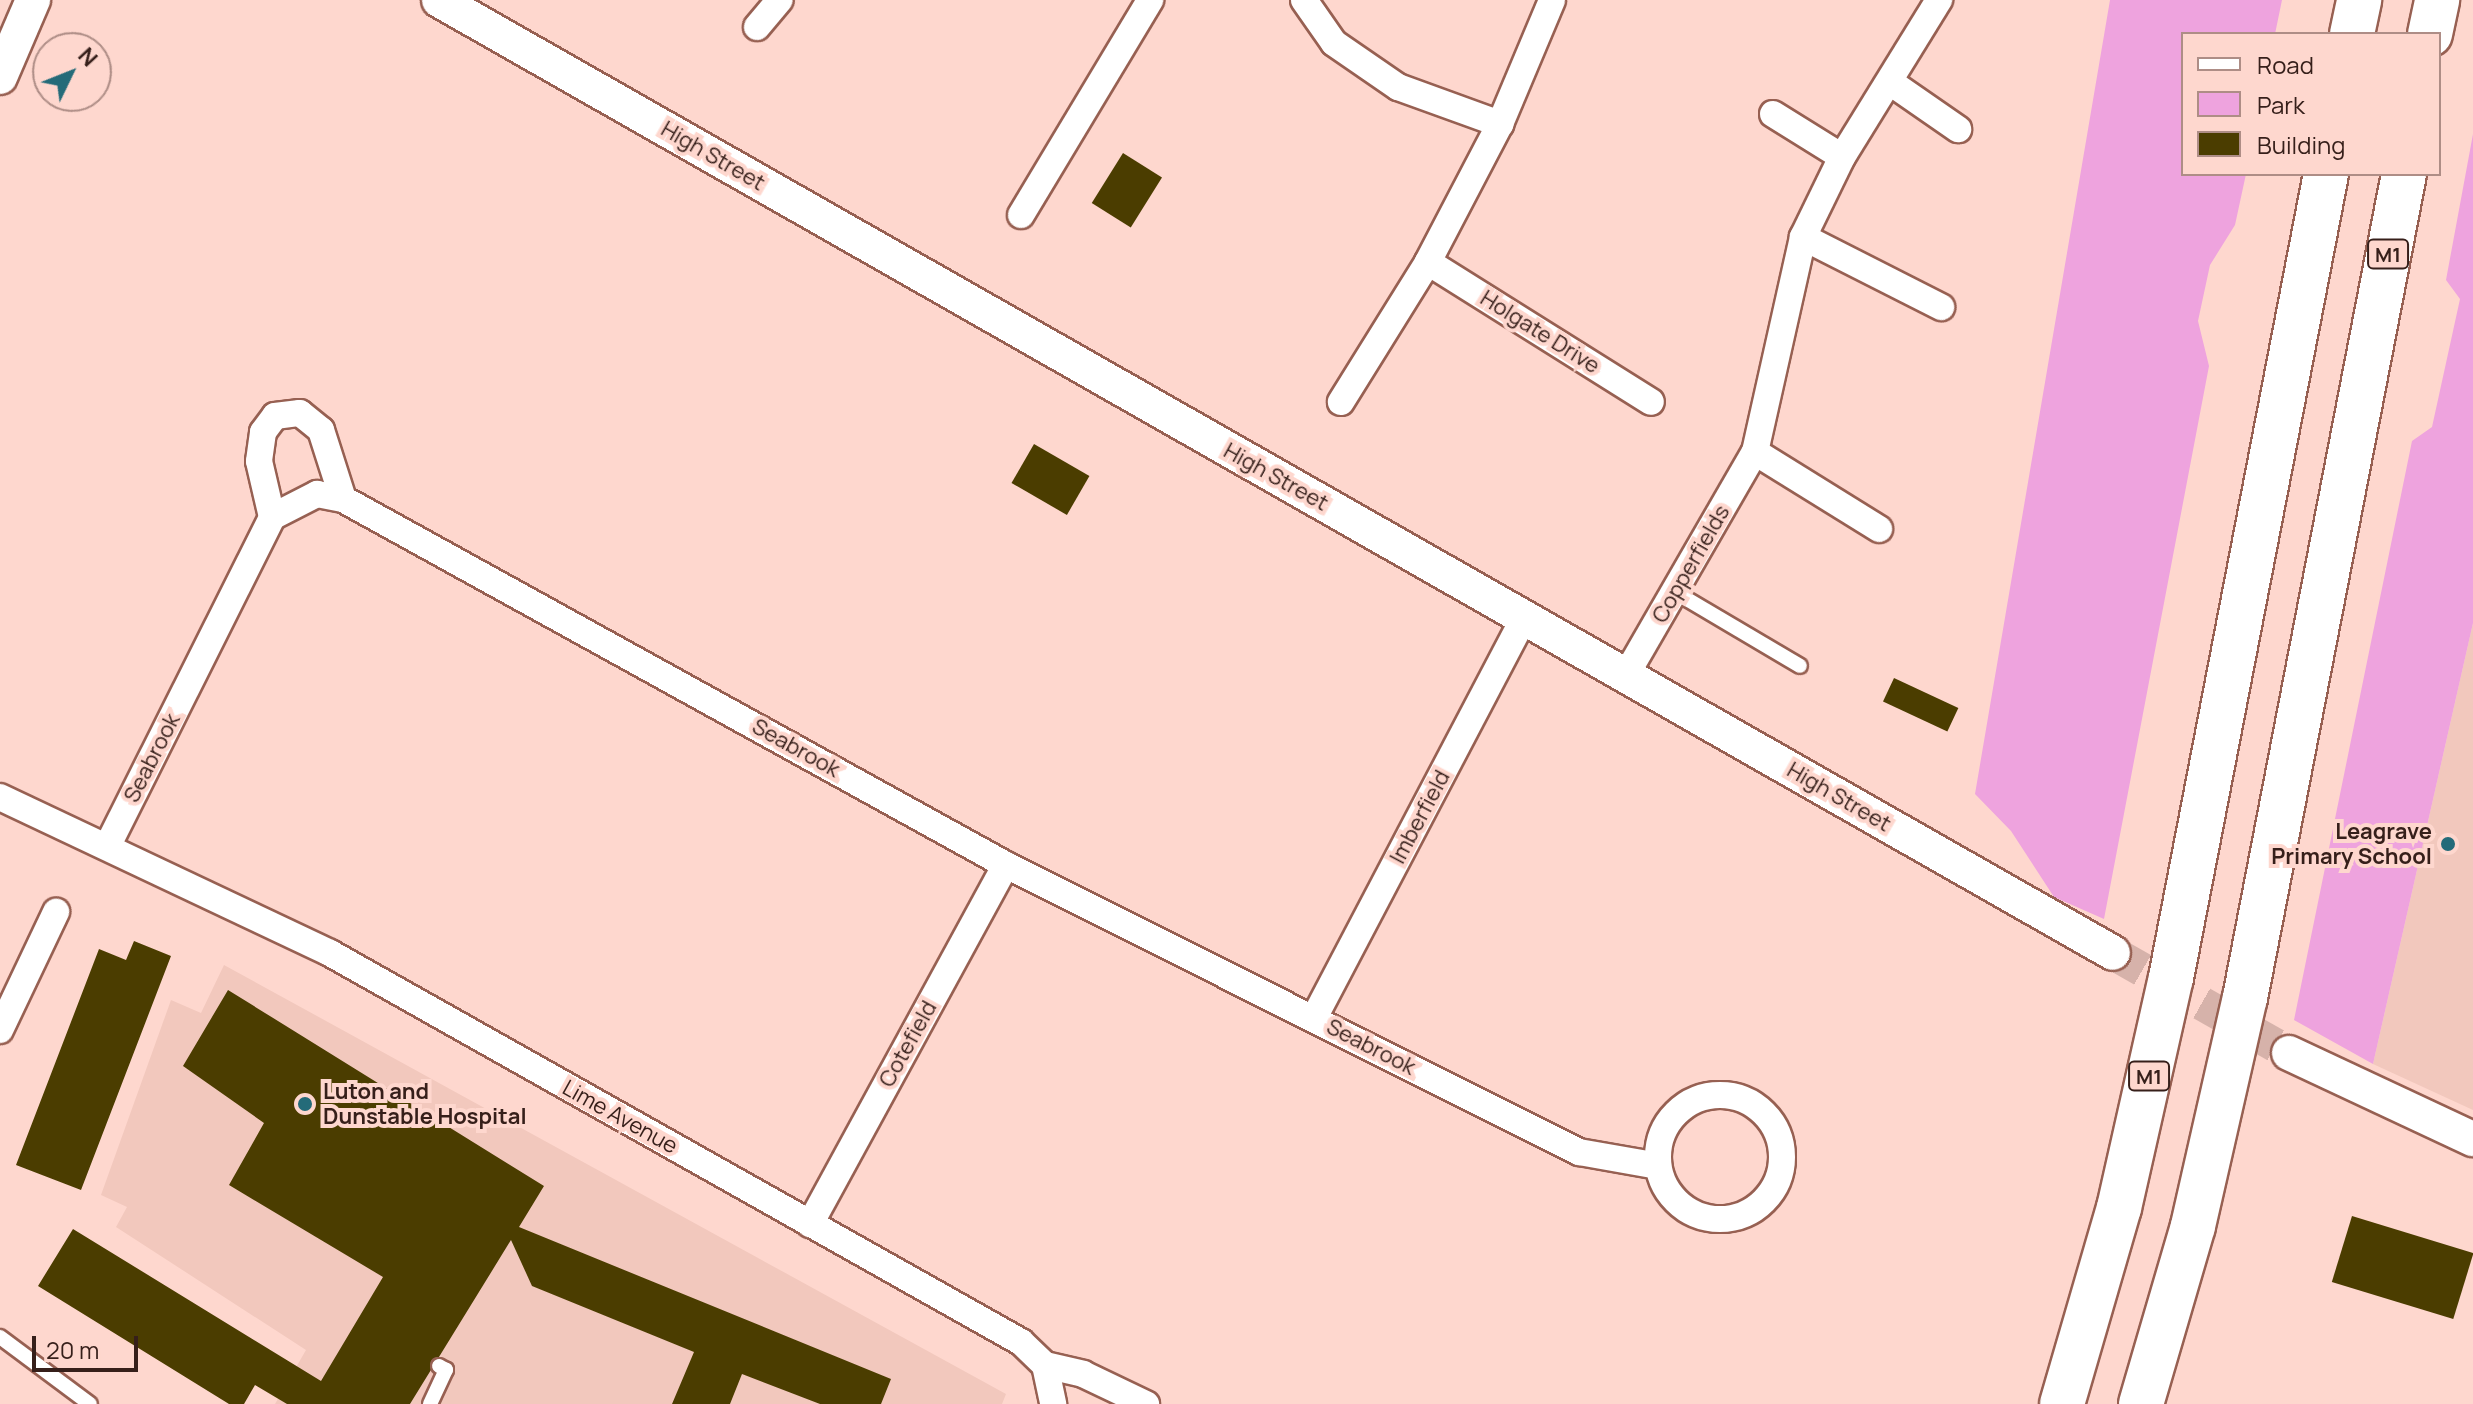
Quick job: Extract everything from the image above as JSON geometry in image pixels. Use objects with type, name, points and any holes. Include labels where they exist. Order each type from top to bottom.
[{"type":"highway","points":[[2352,32],[2359,0]]},
{"type":"highway","points":[[2430,32],[2437,0]]},
{"type":"highway","name":"M1","points":[[2062,1404],[2119,1208],[2171,978],[2326,176]]},
{"type":"highway","name":"M1","points":[[2141,1404],[2193,1226],[2245,998],[2404,176]]},
{"type":"street","points":[[0,77],[33,0]]},
{"type":"street","name":"High Street","points":[[439,0],[1526,615],[2113,953]]},
{"type":"street","points":[[757,27],[780,0]]},
{"type":"street","points":[[1021,215],[1150,0]]},
{"type":"street","points":[[1304,0],[1334,43],[1398,87],[1500,124]]},
{"type":"street","points":[[1341,402],[1428,262],[1500,124],[1552,0]]},
{"type":"street","name":"Copperfields","points":[[1626,675],[1755,452],[1803,237],[1842,157],[1939,0]]},
{"type":"street","points":[[1890,82],[1958,129]]},
{"type":"street","points":[[1773,114],[1842,157]]},
{"type":"street","points":[[1803,237],[1941,307]]},
{"type":"street","name":"Holgate Drive","points":[[1428,262],[1651,402]]},
{"type":"street","points":[[300,413],[321,430],[343,499],[317,494],[272,517],[259,461],[263,432],[275,416],[300,413]]},
{"type":"street","points":[[1755,452],[1879,529]]},
{"type":"street","name":"Seabrook","points":[[343,499],[1006,865],[1579,1152],[1658,1166]]},
{"type":"street","name":"Seabrook","points":[[108,845],[272,517]]},
{"type":"street","name":"Imberfield","points":[[1314,1018],[1526,615]]},
{"type":"street","name":"Lime Avenue","points":[[0,797],[108,845],[330,953],[1021,1342],[1045,1365],[1083,1374],[1146,1404]]},
{"type":"street","name":"Cotefield","points":[[810,1224],[1006,865]]},
{"type":"street","points":[[0,1030],[56,912]]},
{"type":"street","points":[[2289,1053],[2473,1139]]},
{"type":"street","points":[[1714,1095],[1743,1100],[1767,1116],[1783,1153],[1771,1193],[1747,1212],[1716,1219],[1678,1202],[1658,1166],[1665,1127],[1678,1111],[1714,1095]]},
{"type":"street","points":[[1045,1365],[1053,1404]]},
{"type":"lane","points":[[1675,592],[1800,666]]},
{"type":"lane","points":[[0,1337],[90,1404]]},
{"type":"lane","points":[[430,1404],[446,1370],[439,1366]]},
{"type":"shaded area","name":"Leagrave Primary School","points":[[2473,623],[2473,1110],[2373,1064]]},
{"type":"shaded area","name":"Luton and Dunstable Hospital","points":[[224,965],[1006,1394],[1002,1404],[275,1404],[306,1350],[116,1227],[127,1207],[101,1195],[171,1000],[201,1013]]},
{"type":"green space","points":[[2110,0],[2282,0],[2275,32],[2181,32],[2181,176],[2246,176],[2235,225],[2210,265],[2198,321],[2209,366],[2104,919],[2054,897],[2011,831],[1975,794]]},
{"type":"green space","points":[[2473,134],[2473,623],[2373,1064],[2294,1020],[2412,441],[2432,427],[2460,299],[2446,280]]},
{"type":"building","points":[[1123,153],[1162,177],[1131,227],[1092,203]]},
{"type":"building","points":[[1034,444],[1089,476],[1067,515],[1012,483]]},
{"type":"building","points":[[1894,678],[1958,708],[1947,732],[1883,702]]},
{"type":"building","points":[[134,941],[171,956],[81,1190],[16,1165],[99,949],[126,960]]},
{"type":"building","points":[[228,990],[544,1186],[519,1227],[891,1379],[881,1404],[820,1404],[742,1374],[730,1404],[672,1404],[694,1352],[532,1286],[511,1240],[410,1404],[287,1404],[255,1385],[244,1404],[229,1404],[38,1286],[73,1229],[321,1381],[383,1277],[229,1185],[264,1123],[183,1066]]},
{"type":"building","points":[[2352,1216],[2473,1253],[2453,1319],[2332,1282]]},
{"type":"tunnel","points":[[2113,953],[2289,1053]]},
{"type":"place","name":"Leagrave Primary School","points":[[2448,844]]},
{"type":"place","name":"Luton and Dunstable Hospital","points":[[305,1104]]}]
